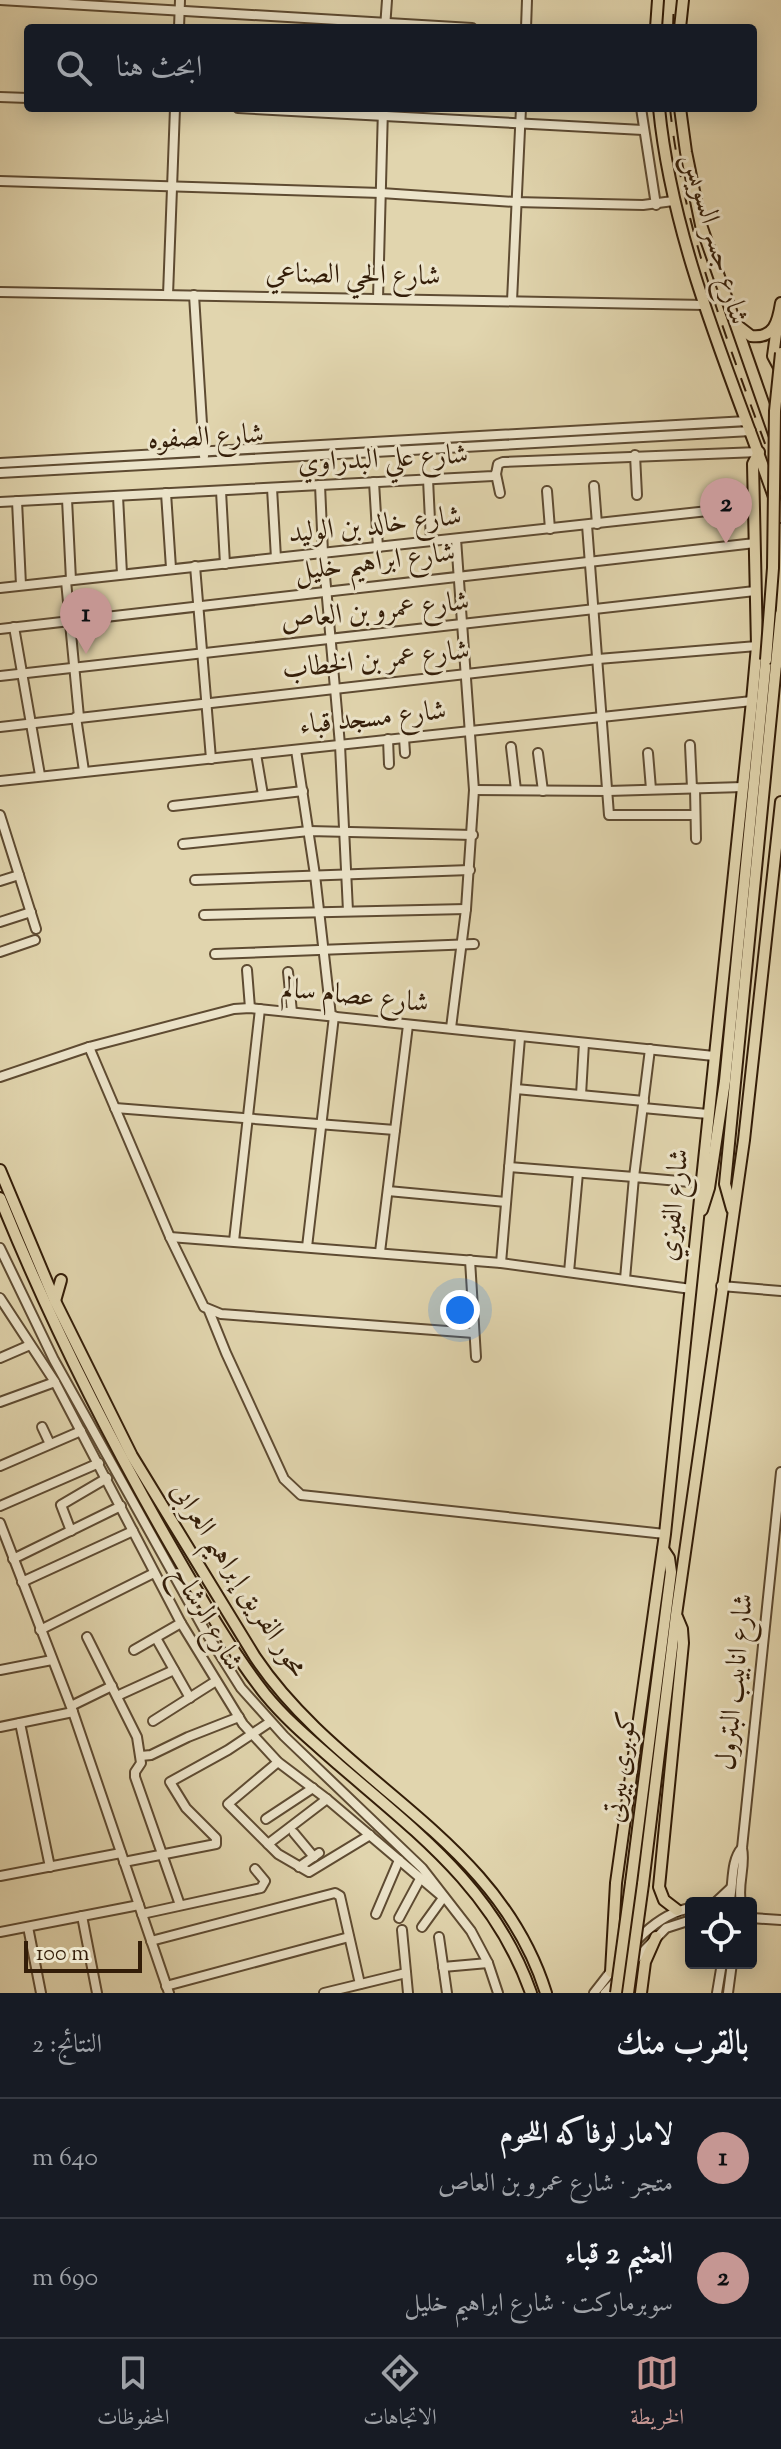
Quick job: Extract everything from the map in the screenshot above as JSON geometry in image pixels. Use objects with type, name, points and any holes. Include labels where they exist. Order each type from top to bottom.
[{"type":"main road","points":[[656,24],[658,0]]},
{"type":"main road","points":[[680,24],[683,0]]},
{"type":"main road","name":"شارع جسر السويس","points":[[660,112],[673,201],[705,305],[781,517]]},
{"type":"main road","name":"شارع جسر السويس","points":[[681,112],[707,247],[737,323],[781,454]]},
{"type":"main road","points":[[689,253],[698,254],[707,247]]},
{"type":"main road","points":[[781,303],[773,356],[781,371]]},
{"type":"main road","points":[[737,323],[745,334],[758,337],[771,332],[778,321]]},
{"type":"main road","points":[[732,1211],[725,1184],[771,663],[775,411],[781,353]]},
{"type":"main road","name":"شارع الفيزي","points":[[691,1289],[757,646],[753,464],[759,452]]},
{"type":"main road","points":[[699,1216],[708,1194],[725,1081],[771,663],[781,614]]},
{"type":"main road","points":[[757,646],[765,628],[781,624]]},
{"type":"main road","name":"كوبرى بيرتى","points":[[616,1993],[637,1883],[744,1140],[781,802]]},
{"type":"main road","name":"محور الفريق إبراهيم العرابى","points":[[0,1170],[55,1301],[147,1483],[265,1672],[315,1727],[455,1849],[482,1877],[523,1935],[546,1993]]},
{"type":"main road","name":"محور الفريق إبراهيم العرابى","points":[[0,1198],[55,1328],[115,1447],[198,1592],[249,1672],[294,1725],[461,1874],[506,1936],[531,1993]]},
{"type":"main road","points":[[55,1301],[61,1280]]},
{"type":"main road","points":[[611,1972],[616,1883],[665,1534],[691,1289]]},
{"type":"main road","name":"كوبرى بيرتى","points":[[628,1993],[671,1572],[669,1558],[663,1549]]},
{"type":"main road","points":[[676,1615],[682,1629],[683,1643],[659,1887],[664,1900],[677,1910]]},
{"type":"main road","points":[[616,1883],[625,1897],[636,1901],[647,1899],[659,1887]]},
{"type":"main road","points":[[641,1993],[645,1962],[656,1937]]},
{"type":"street","points":[[0,0],[369,24]]},
{"type":"street","points":[[179,24],[180,0]]},
{"type":"street","points":[[385,24],[387,0]]},
{"type":"street","points":[[526,24],[527,0]]},
{"type":"street","points":[[0,97],[24,98]]},
{"type":"street","points":[[168,295],[175,112]]},
{"type":"street","points":[[378,299],[382,112],[521,124],[643,130]]},
{"type":"street","points":[[512,301],[521,112]]},
{"type":"street","points":[[641,112],[656,205]]},
{"type":"street","points":[[0,181],[381,193],[515,202],[656,205],[673,201]]},
{"type":"street","name":"شارع الحي الصناعي","points":[[0,292],[705,305]]},
{"type":"street","points":[[194,295],[204,456]]},
{"type":"street","name":"شارع الصفوه","points":[[0,463],[204,456],[749,426]]},
{"type":"street","name":"شارع علي البدراوي","points":[[0,502],[496,474],[498,464],[503,462],[759,452]]},
{"type":"street","points":[[635,455],[637,495]]},
{"type":"street","name":"شارع الصفوه","points":[[0,473],[204,456]]},
{"type":"street","points":[[496,474],[500,493]]},
{"type":"street","points":[[428,479],[431,541]]},
{"type":"street","points":[[374,482],[378,548]]},
{"type":"street","points":[[320,485],[340,745],[348,911]]},
{"type":"street","points":[[594,486],[590,561],[610,816],[695,815]]},
{"type":"street","points":[[272,488],[276,558]]},
{"type":"street","points":[[221,491],[225,564]]},
{"type":"street","points":[[547,491],[550,529]]},
{"type":"street","points":[[166,493],[171,568]]},
{"type":"street","points":[[118,496],[122,574]]},
{"type":"street","points":[[67,499],[70,620],[84,771]]},
{"type":"street","points":[[17,501],[21,585]]},
{"type":"street","name":"شارع خالد بن الوليد","points":[[0,588],[754,506]]},
{"type":"street","points":[[451,1028],[470,870],[474,790],[456,539]]},
{"type":"street","name":"شارع ابراهيم خليل","points":[[0,629],[755,543]]},
{"type":"street","points":[[195,566],[211,759]]},
{"type":"street","name":"شارع عمرو بن العاص","points":[[0,676],[755,591]]},
{"type":"street","points":[[14,627],[40,775]]},
{"type":"street","name":"شارع عمر بن الخطاب","points":[[0,727],[466,673],[757,646]]},
{"type":"street","name":"شارع مسجد قباء","points":[[0,781],[752,701]]},
{"type":"street","points":[[404,738],[405,753]]},
{"type":"street","points":[[388,739],[389,764]]},
{"type":"street","points":[[690,745],[696,839]]},
{"type":"street","points":[[511,747],[516,790]]},
{"type":"street","points":[[296,750],[333,1016],[307,1247]]},
{"type":"street","points":[[538,753],[543,791]]},
{"type":"street","points":[[648,753],[651,789]]},
{"type":"street","points":[[256,754],[263,795]]},
{"type":"street","points":[[474,790],[608,791],[743,787]]},
{"type":"street","points":[[173,806],[303,791]]},
{"type":"street","points":[[0,815],[4,842],[19,875],[36,929]]},
{"type":"street","points":[[183,844],[309,831],[473,835]]},
{"type":"street","points":[[195,880],[470,870]]},
{"type":"street","points":[[0,881],[19,875]]},
{"type":"street","points":[[204,915],[466,909]]},
{"type":"street","points":[[0,922],[31,912]]},
{"type":"street","points":[[0,952],[35,940]]},
{"type":"street","points":[[215,954],[474,944]]},
{"type":"street","points":[[234,1241],[255,1008],[247,970]]},
{"type":"street","points":[[288,972],[292,1012]]},
{"type":"street","name":"شارع عصام سالم","points":[[0,1077],[89,1047],[234,1009],[255,1008],[714,1056]]},
{"type":"street","points":[[380,1252],[408,1025]]},
{"type":"street","points":[[501,1263],[520,1038]]},
{"type":"street","points":[[581,1095],[584,1043]]},
{"type":"street","points":[[89,1047],[196,1296],[209,1311],[284,1479],[301,1495],[665,1534]]},
{"type":"street","points":[[625,1279],[650,1049]]},
{"type":"street","points":[[516,1089],[581,1095],[708,1114]]},
{"type":"street","points":[[115,1108],[395,1130]]},
{"type":"street","points":[[509,1167],[701,1183]]},
{"type":"street","points":[[569,1272],[578,1173]]},
{"type":"street","points":[[388,1191],[506,1202]]},
{"type":"street","name":"شارع الفيزي","points":[[170,1237],[501,1263],[691,1289]]},
{"type":"street","points":[[0,1248],[54,1360],[205,1631],[241,1688],[270,1722],[422,1868],[471,1931],[488,1963],[498,1993]]},
{"type":"street","points":[[470,1260],[476,1357]]},
{"type":"street","points":[[721,1286],[781,1291]]},
{"type":"street","name":"شارع الرشاح","points":[[0,1299],[55,1382],[181,1623],[251,1734],[278,1762],[446,1899]]},
{"type":"street","points":[[209,1311],[474,1333]]},
{"type":"street","points":[[0,1358],[30,1345]]},
{"type":"street","points":[[0,1402],[55,1382]]},
{"type":"street","points":[[42,1427],[50,1444]]},
{"type":"street","points":[[0,1466],[81,1431]]},
{"type":"street","points":[[0,1506],[99,1463]]},
{"type":"street","name":"شارع انابيب البترول","points":[[742,1848],[781,1472]]},
{"type":"street","points":[[71,1531],[61,1505],[107,1478]]},
{"type":"street","points":[[13,1559],[121,1506]]},
{"type":"street","points":[[0,1523],[72,1709],[168,1990],[349,1937]]},
{"type":"street","points":[[22,1582],[133,1531]]},
{"type":"street","points":[[40,1630],[154,1573]]},
{"type":"street","points":[[134,1650],[181,1623]]},
{"type":"street","points":[[87,1637],[137,1737],[141,1756],[135,1777],[180,1905]]},
{"type":"street","points":[[156,1638],[190,1698]]},
{"type":"street","points":[[0,1670],[52,1660]]},
{"type":"street","points":[[117,1696],[174,1670]]},
{"type":"street","points":[[153,1721],[216,1681]]},
{"type":"street","points":[[0,1727],[72,1709],[112,1686]]},
{"type":"street","points":[[141,1756],[151,1755],[239,1717]]},
{"type":"street","points":[[0,1876],[214,1845],[216,1838],[191,1814],[170,1782],[270,1722]]},
{"type":"street","points":[[20,1723],[50,1867]]},
{"type":"street","points":[[278,1762],[230,1800],[230,1808],[268,1844],[309,1872],[370,1835]]},
{"type":"street","points":[[266,1819],[313,1788]]},
{"type":"street","points":[[268,1844],[327,1799]]},
{"type":"street","points":[[294,1833],[316,1855],[299,1867]]},
{"type":"street","points":[[730,1897],[735,1858],[742,1848]]},
{"type":"street","points":[[740,1897],[742,1848]]},
{"type":"street","points":[[376,1914],[399,1860]]},
{"type":"street","points":[[0,1932],[82,1916],[180,1905],[261,1888],[265,1881],[255,1869]]},
{"type":"street","points":[[399,1918],[420,1879]]},
{"type":"street","points":[[723,1897],[733,1884]]},
{"type":"street","points":[[151,1941],[335,1893],[340,1896],[360,1984]]},
{"type":"street","points":[[422,1927],[446,1899]]},
{"type":"street","points":[[594,1993],[650,1927],[677,1910],[685,1909]]},
{"type":"street","points":[[82,1916],[97,1993]]},
{"type":"street","points":[[757,1918],[781,1920]]},
{"type":"street","points":[[605,1993],[656,1937],[673,1924],[685,1921]]},
{"type":"street","points":[[28,1927],[41,1993]]},
{"type":"street","points":[[402,1930],[408,1993]]},
{"type":"street","points":[[439,1937],[447,1993]]},
{"type":"street","points":[[443,1967],[488,1963]]},
{"type":"street","points":[[717,1993],[721,1969]]},
{"type":"street","points":[[728,1993],[731,1969]]},
{"type":"street","points":[[324,1993],[406,1973]]},
{"type":"railway","points":[[673,24],[674,0]]},
{"type":"railway","points":[[671,112],[687,206],[700,254],[781,488]]},
{"type":"place","name":"العثيم 2 قباء","points":[[726,544]]},
{"type":"place","name":"لامار لوفاكه اللحوم","points":[[86,654]]}]
